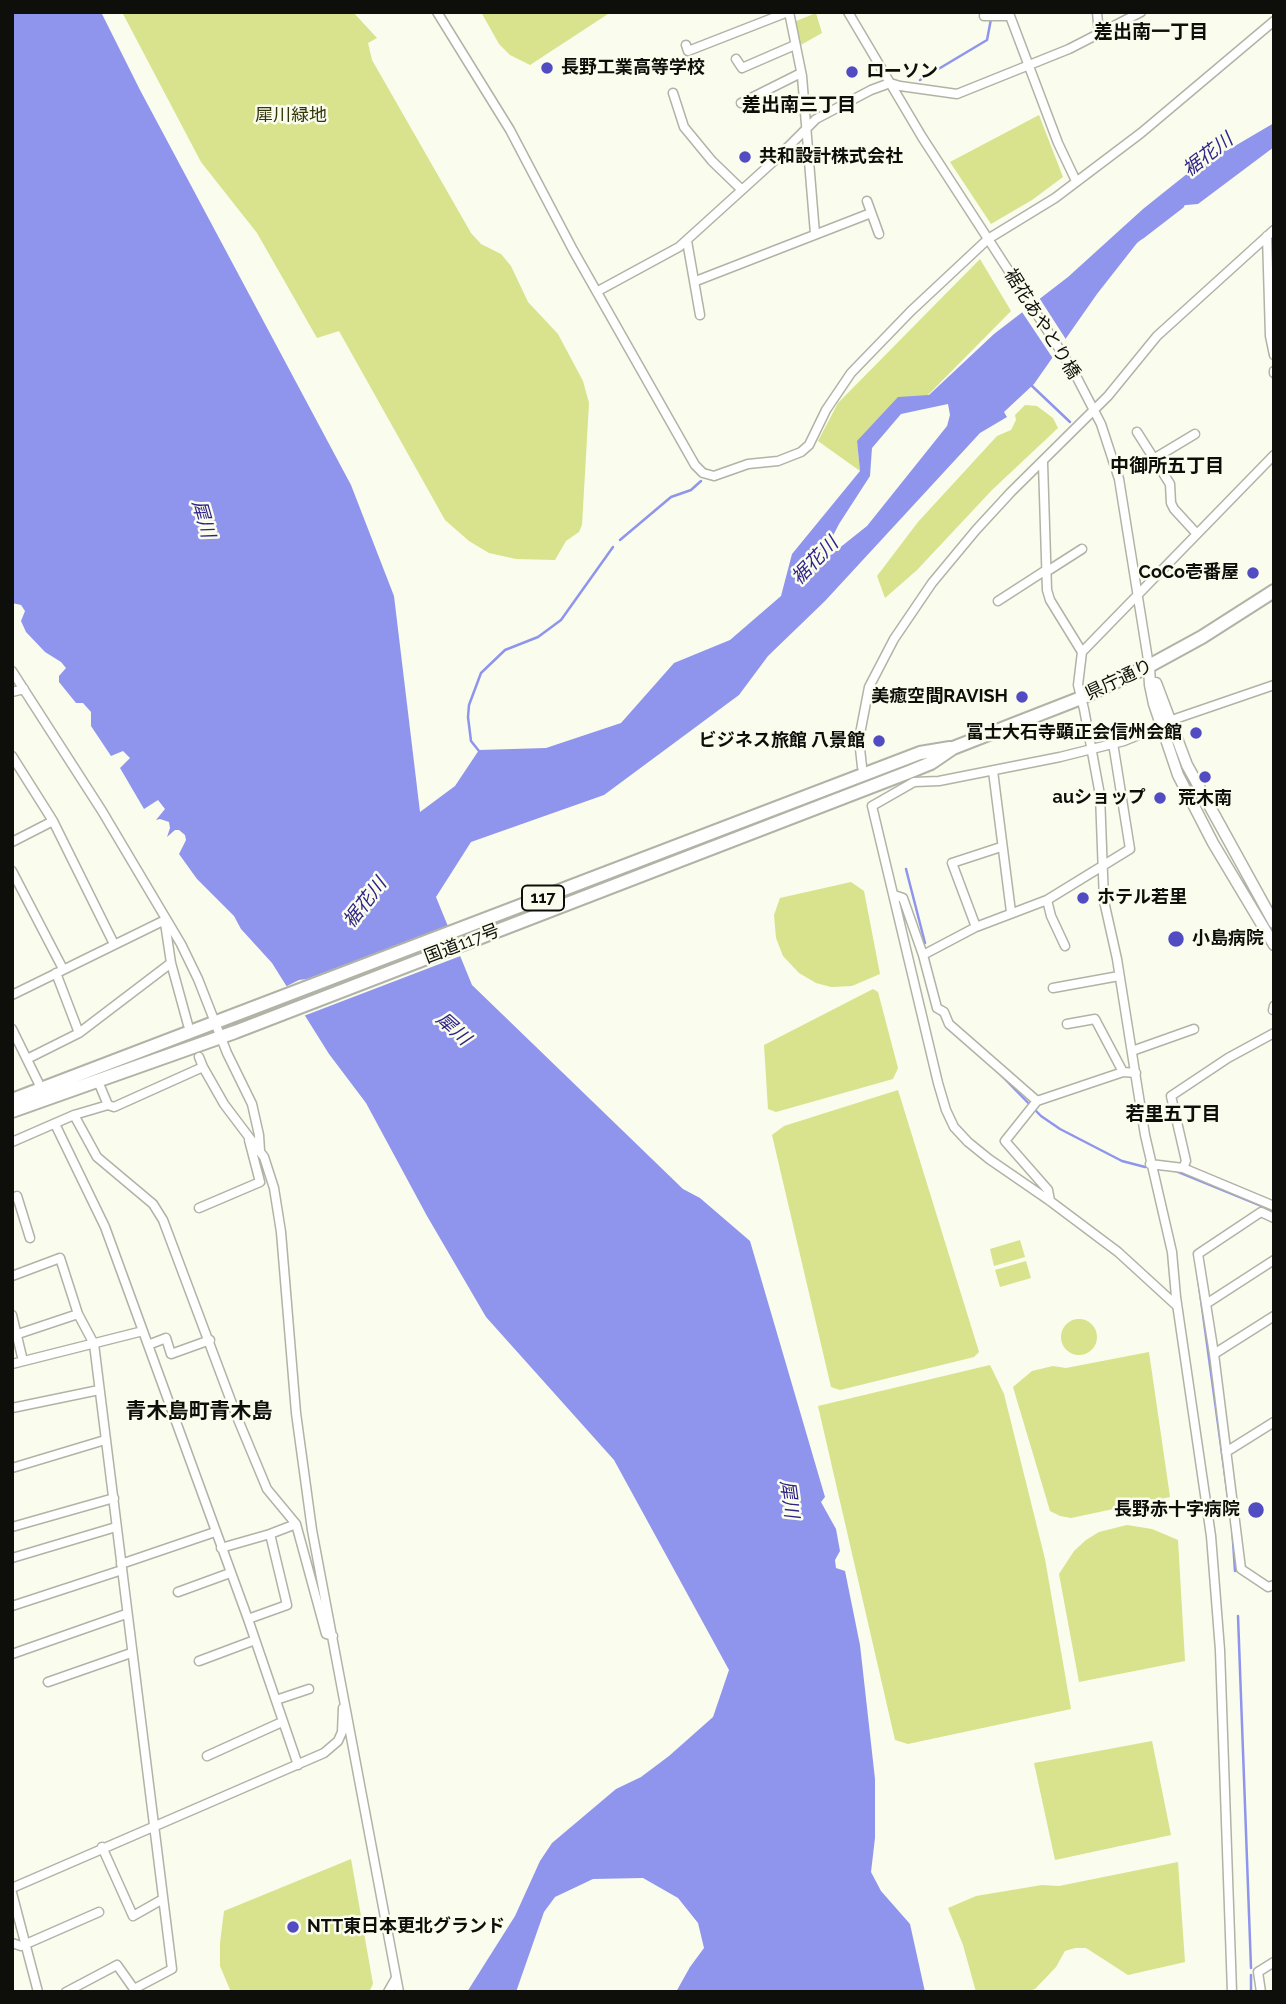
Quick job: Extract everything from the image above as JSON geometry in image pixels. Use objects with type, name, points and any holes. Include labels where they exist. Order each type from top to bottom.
[{"type":"highway","name":"県庁通り","points":[[909,771],[931,763],[954,748],[1081,698],[1149,666],[1202,637],[1274,591]]},
{"type":"highway","name":"国道117号","points":[[12,1100],[859,779],[909,771]]},
{"type":"highway","name":"国道117号","points":[[12,1111],[235,1032],[859,779]]},
{"type":"main road","points":[[1149,666],[1184,787],[1213,843],[1273,940]]},
{"type":"main road","points":[[1165,724],[1274,923]]},
{"type":"street","points":[[437,12],[510,130],[573,250],[695,465],[703,473],[714,476],[748,464],[778,461],[801,452],[809,445],[826,410],[851,373],[911,312],[990,242],[1055,198],[1140,133],[1274,21]]},
{"type":"street","points":[[688,52],[789,12],[801,73],[816,234]]},
{"type":"street","name":"裾花あやとり橋","points":[[848,12],[922,137],[1063,354],[1092,407],[1119,479],[1149,666]]},
{"type":"street","points":[[1097,12],[1099,34]]},
{"type":"street","points":[[598,292],[687,241],[816,119],[882,84],[957,94],[1028,67],[1141,12]]},
{"type":"street","points":[[989,17],[1010,16],[1028,67],[1076,181]]},
{"type":"street","points":[[736,59],[742,68],[795,45]]},
{"type":"street","points":[[741,103],[801,73]]},
{"type":"street","points":[[673,93],[684,127],[741,189]]},
{"type":"street","points":[[867,201],[879,234]]},
{"type":"street","points":[[696,281],[871,213]]},
{"type":"street","points":[[1270,233],[1270,336],[1274,355]]},
{"type":"street","points":[[859,779],[859,739],[869,687],[894,639],[950,559],[1011,492],[1043,463],[1157,336],[1270,233]]},
{"type":"street","points":[[687,241],[700,315]]},
{"type":"street","points":[[1138,432],[1170,484],[1174,509],[1196,534]]},
{"type":"street","points":[[1155,457],[1195,434]]},
{"type":"street","points":[[1232,1992],[1219,1633],[1211,1536],[1171,1252],[1150,1164],[1104,901],[1101,803],[1077,685],[1082,652],[1274,455]]},
{"type":"street","points":[[1043,463],[1046,571],[1050,600],[1082,652]]},
{"type":"street","points":[[998,601],[1082,549]]},
{"type":"street","points":[[12,671],[102,811],[222,1020],[221,1037],[252,1104],[260,1151]]},
{"type":"street","points":[[1177,1306],[1118,1252],[968,1142],[950,1118],[938,1083],[872,806],[909,771],[939,781],[1113,743],[1274,685]]},
{"type":"street","points":[[12,692],[24,689]]},
{"type":"street","points":[[923,954],[976,927],[1047,900],[1130,849],[1113,743]]},
{"type":"street","points":[[12,756],[53,821],[114,944]]},
{"type":"street","points":[[992,771],[1011,912]]},
{"type":"street","points":[[12,842],[53,821]]},
{"type":"street","points":[[976,927],[952,863],[1001,848]]},
{"type":"street","points":[[12,871],[59,971],[79,1033]]},
{"type":"street","points":[[894,895],[903,898],[941,1010],[949,1024],[1034,1105]]},
{"type":"street","points":[[1047,900],[1051,916],[1065,946]]},
{"type":"street","points":[[12,995],[165,920]]},
{"type":"street","points":[[165,920],[171,962],[188,1025]]},
{"type":"street","points":[[27,1059],[79,1033],[171,962]]},
{"type":"street","points":[[1053,988],[1119,975]]},
{"type":"street","points":[[1068,1024],[1095,1019],[1123,1072]]},
{"type":"street","points":[[12,1029],[41,1088]]},
{"type":"street","points":[[1132,1051],[1194,1029]]},
{"type":"street","points":[[1183,1168],[1186,1161],[1171,1096],[1228,1058],[1274,1033]]},
{"type":"street","points":[[199,1057],[224,1104],[260,1151],[269,1170],[281,1232],[303,1469],[399,1992]]},
{"type":"street","points":[[12,1142],[74,1115],[108,1105],[114,1107],[203,1067]]},
{"type":"street","points":[[1050,1201],[1048,1190],[1005,1141],[1034,1105],[1123,1072],[1136,1073]]},
{"type":"street","points":[[97,1079],[108,1105]]},
{"type":"street","points":[[74,1115],[97,1157],[153,1204],[158,1212],[267,1489],[296,1524],[326,1634],[333,1636]]},
{"type":"street","points":[[55,1124],[105,1227],[248,1619],[298,1765]]},
{"type":"street","points":[[199,1208],[260,1182],[248,1134]]},
{"type":"street","points":[[1150,1164],[1183,1168],[1274,1206]]},
{"type":"street","points":[[12,1198],[17,1196],[30,1238]]},
{"type":"street","points":[[1274,1218],[1261,1213],[1198,1254],[1214,1354],[1241,1569],[1268,1587],[1274,1585]]},
{"type":"street","points":[[12,1276],[60,1258],[78,1314],[94,1344],[172,1969],[134,1989],[117,1965],[66,1992]]},
{"type":"street","points":[[1206,1304],[1274,1260]]},
{"type":"street","points":[[18,1334],[78,1314]]},
{"type":"street","points":[[12,1315],[23,1361]]},
{"type":"street","points":[[1214,1354],[1274,1316]]},
{"type":"street","points":[[12,1364],[143,1331]]},
{"type":"street","points":[[148,1345],[166,1338],[171,1354],[210,1340]]},
{"type":"street","points":[[12,1408],[99,1390]]},
{"type":"street","points":[[1226,1452],[1274,1422]]},
{"type":"street","points":[[12,1468],[106,1440]]},
{"type":"street","points":[[12,1527],[114,1498]]},
{"type":"street","points":[[221,1548],[296,1524]]},
{"type":"street","points":[[12,1558],[116,1527]]},
{"type":"street","points":[[12,1606],[215,1532]]},
{"type":"street","points":[[248,1619],[287,1605],[270,1534]]},
{"type":"street","points":[[178,1591],[230,1573]]},
{"type":"street","points":[[12,1654],[127,1614]]},
{"type":"street","points":[[199,1661],[255,1640]]},
{"type":"street","points":[[48,1682],[131,1653]]},
{"type":"street","points":[[276,1700],[309,1689]]},
{"type":"street","points":[[12,1888],[324,1753],[338,1741],[344,1695]]},
{"type":"street","points":[[207,1756],[282,1722]]},
{"type":"street","points":[[102,1847],[133,1916],[163,1899]]},
{"type":"street","points":[[12,1893],[38,1992]]},
{"type":"street","points":[[12,1943],[26,1944],[99,1912]]},
{"type":"street","points":[[1261,1992],[1258,1972],[1274,1962]]},
{"type":"street","points":[[388,1992],[396,1978]]},
{"type":"green space","name":"犀川緑地","points":[[122,12],[353,12],[377,38],[368,43],[372,60],[471,233],[481,244],[501,254],[511,266],[528,302],[558,334],[583,381],[589,403],[582,525],[579,532],[566,541],[555,560],[516,559],[489,553],[469,541],[445,520],[339,331],[317,338],[257,233],[201,162]]},
{"type":"green space","points":[[481,12],[611,12],[530,65],[510,55],[499,44]]},
{"type":"green space","points":[[816,13],[822,33],[799,46],[794,22]]},
{"type":"green space","points":[[1039,115],[1063,177],[1032,200],[991,224],[950,162]]},
{"type":"green space","points":[[980,259],[1011,311],[928,395],[857,441],[860,471],[818,441],[838,403]]},
{"type":"green space","points":[[1025,405],[1037,406],[1053,418],[1058,428],[992,490],[917,570],[885,598],[877,576],[918,522],[997,436],[1011,430],[1016,420],[1015,415]]},
{"type":"green space","points":[[851,882],[864,891],[880,974],[852,986],[831,987],[816,983],[799,973],[783,956],[776,938],[774,915],[780,898]]},
{"type":"green space","points":[[873,989],[878,992],[898,1068],[893,1079],[776,1112],[768,1109],[764,1045]]},
{"type":"green space","points":[[898,1090],[979,1352],[974,1357],[840,1390],[831,1387],[772,1135],[784,1126]]},
{"type":"green space","points":[[1020,1240],[1025,1257],[994,1266],[990,1249]]},
{"type":"green space","points":[[1026,1261],[1031,1278],[1000,1287],[995,1270]]},
{"type":"green space","points":[[1079,1319],[1092,1324],[1097,1337],[1092,1350],[1079,1355],[1066,1350],[1061,1337],[1066,1324]]},
{"type":"green space","points":[[1149,1352],[1170,1497],[1071,1518],[1050,1511],[1013,1387],[1032,1371],[1053,1366],[1066,1368]]},
{"type":"green space","points":[[990,1365],[1004,1394],[1045,1559],[1071,1709],[908,1744],[895,1740],[818,1406]]},
{"type":"green space","points":[[1127,1525],[1152,1529],[1178,1540],[1185,1661],[1079,1682],[1059,1574],[1074,1551],[1086,1540],[1099,1532]]},
{"type":"green space","points":[[1152,1741],[1171,1835],[1055,1860],[1034,1763]]},
{"type":"green space","name":"NTT東日本更北グランド","points":[[351,1859],[373,1984],[369,1992],[231,1992],[220,1966],[224,1911]]},
{"type":"green space","points":[[1178,1862],[1185,1962],[1128,1975],[1086,1948],[1075,1948],[1065,1951],[1056,1967],[1035,1989],[1025,1992],[976,1992],[963,1945],[948,1908],[976,1896],[1042,1885],[1059,1886]]},
{"type":"water","name":"犀川","points":[[12,12],[101,12],[351,485],[394,596],[420,812],[455,786],[479,750],[546,748],[621,723],[674,663],[730,640],[781,596],[792,554],[860,471],[857,441],[898,397],[929,395],[994,334],[1068,277],[1143,209],[1213,153],[1228,150],[1274,123],[1274,147],[1198,204],[1175,206],[1153,222],[1152,231],[1137,243],[1097,294],[1034,384],[1004,412],[1007,417],[980,433],[825,601],[768,656],[739,695],[604,795],[471,842],[436,897],[472,985],[683,1189],[700,1198],[750,1241],[825,1497],[821,1502],[836,1529],[840,1551],[835,1560],[836,1568],[845,1571],[860,1645],[875,1779],[875,1838],[871,1872],[881,1891],[910,1924],[925,1992],[676,1992],[704,1948],[698,1923],[678,1898],[643,1878],[593,1879],[555,1897],[544,1912],[516,1992],[467,1992],[515,1916],[540,1861],[552,1843],[616,1789],[641,1777],[669,1756],[713,1717],[729,1670],[614,1460],[486,1317],[366,1103],[329,1054],[272,963],[241,929],[234,916],[197,879],[179,854],[186,840],[185,835],[175,830],[167,837],[169,822],[156,820],[165,809],[158,800],[144,809],[120,768],[130,758],[123,751],[111,756],[91,726],[91,712],[83,703],[76,703],[59,682],[59,676],[66,668],[45,652],[26,632],[21,621],[25,611],[21,605],[12,603]],"holes":[[[948,404],[950,415],[947,426],[867,526],[818,565],[839,524],[870,476],[872,448],[901,414]]]},
{"type":"pier","points":[[1038,296],[1067,341],[1054,360],[1020,309]]},
{"type":"pier","points":[[450,925],[463,955],[301,1017],[283,988],[299,980]]},
{"type":"waterway","points":[[920,80],[987,40],[991,19]]},
{"type":"waterway","name":"裾花川","points":[[1139,233],[1178,203]]},
{"type":"waterway","points":[[1032,386],[1070,422]]},
{"type":"waterway","points":[[620,540],[671,497],[691,490],[701,481]]},
{"type":"waterway","points":[[479,751],[471,741],[468,717],[469,705],[481,673],[505,650],[538,637],[561,620],[613,547]]},
{"type":"waterway","points":[[906,869],[925,943]]},
{"type":"waterway","points":[[941,1014],[947,1027]]},
{"type":"waterway","points":[[999,1073],[1041,1116],[1060,1129],[1122,1161],[1145,1167]]},
{"type":"waterway","points":[[1176,1171],[1274,1211]]},
{"type":"waterway","points":[[1197,1250],[1253,1213]]},
{"type":"waterway","points":[[1195,1256],[1231,1519]]},
{"type":"waterway","points":[[1232,1526],[1235,1571]]},
{"type":"waterway","points":[[1238,1616],[1251,1968]]},
{"type":"waterway","points":[[1251,1975],[1251,1992]]},
{"type":"place","name":"長野工業高等学校","points":[[547,68]]},
{"type":"place","name":"ローソン","points":[[852,72]]},
{"type":"place","name":"共和設計株式会社","points":[[745,157]]},
{"type":"place","name":"CoCo壱番屋","points":[[1253,573]]},
{"type":"place","name":"美癒空間RAVISH","points":[[1022,697]]},
{"type":"place","name":"冨士大石寺顕正会信州会館","points":[[1196,733]]},
{"type":"place","name":"ビジネス旅館 八景館","points":[[879,741]]},
{"type":"place","name":"荒木南","points":[[1205,777]]},
{"type":"place","name":"auショップ","points":[[1160,798]]},
{"type":"place","name":"ホテル若里","points":[[1083,898]]},
{"type":"place","name":"小島病院","points":[[1176,939]]},
{"type":"place","name":"長野赤十字病院","points":[[1256,1510]]},
{"type":"place","name":"NTT東日本更北グランド","points":[[293,1927]]},
{"type":"district","name":"差出南一丁目","points":[[1151,32]]},
{"type":"district","name":"差出南三丁目","points":[[799,105]]},
{"type":"district","name":"中御所五丁目","points":[[1167,466]]},
{"type":"district","name":"若里五丁目","points":[[1173,1114]]},
{"type":"district","name":"青木島町青木島","points":[[199,1412]]}]
